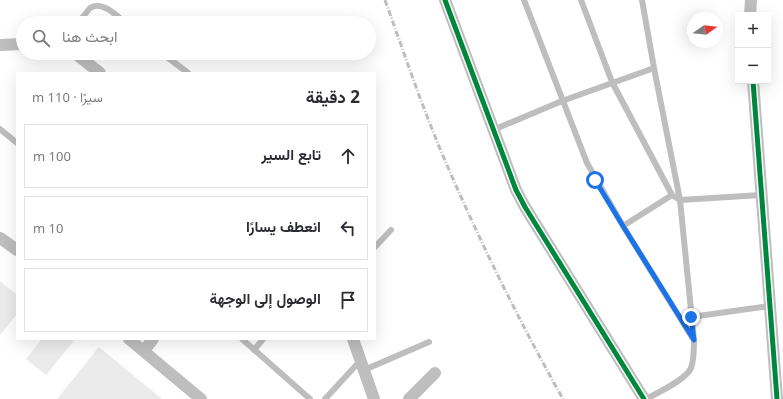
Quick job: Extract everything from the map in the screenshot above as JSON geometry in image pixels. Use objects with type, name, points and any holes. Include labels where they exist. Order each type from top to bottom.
[{"type":"street","points":[[445,0],[516,190],[525,207],[645,399]]},
{"type":"street","points":[[750,12],[751,0]]},
{"type":"street","points":[[0,45],[16,44]]},
{"type":"street","points":[[84,60],[99,72]]},
{"type":"street","points":[[753,84],[777,399]]},
{"type":"street","points":[[0,238],[16,249]]},
{"type":"street","points":[[130,340],[201,399]]},
{"type":"street","points":[[144,351],[152,340]]},
{"type":"street","points":[[353,340],[374,399]]},
{"type":"street","points":[[409,399],[435,373]]},
{"type":"lane","points":[[524,0],[587,162],[623,226],[694,340]]},
{"type":"lane","points":[[581,0],[612,82],[672,195],[680,200],[761,195]]},
{"type":"lane","points":[[642,0],[680,200],[694,340],[693,361],[690,370],[684,377],[645,399]]},
{"type":"lane","points":[[84,16],[92,7],[97,6],[107,8],[117,16]]},
{"type":"lane","points":[[171,60],[187,72]]},
{"type":"lane","points":[[493,130],[562,101],[654,68]]},
{"type":"lane","points":[[0,130],[16,142]]},
{"type":"lane","points":[[623,226],[672,195]]},
{"type":"lane","points":[[376,246],[390,230]]},
{"type":"lane","points":[[691,317],[770,306]]},
{"type":"lane","points":[[243,340],[310,399]]},
{"type":"lane","points":[[254,350],[262,340]]},
{"type":"lane","points":[[325,399],[362,366],[429,342]]},
{"type":"shaded area","points":[[0,281],[16,294],[16,315],[0,335]]},
{"type":"shaded area","points":[[41,340],[74,340],[46,375],[26,359]]},
{"type":"shaded area","points":[[99,347],[162,399],[57,399]]},
{"type":"railway","points":[[385,0],[426,113],[455,183],[499,277],[563,399]]},
{"type":"cycle path","points":[[445,0],[516,190],[525,207],[644,399]]},
{"type":"cycle path","points":[[753,84],[777,399]]},
{"type":"route","points":[[595,180],[694,340],[691,317]]}]
